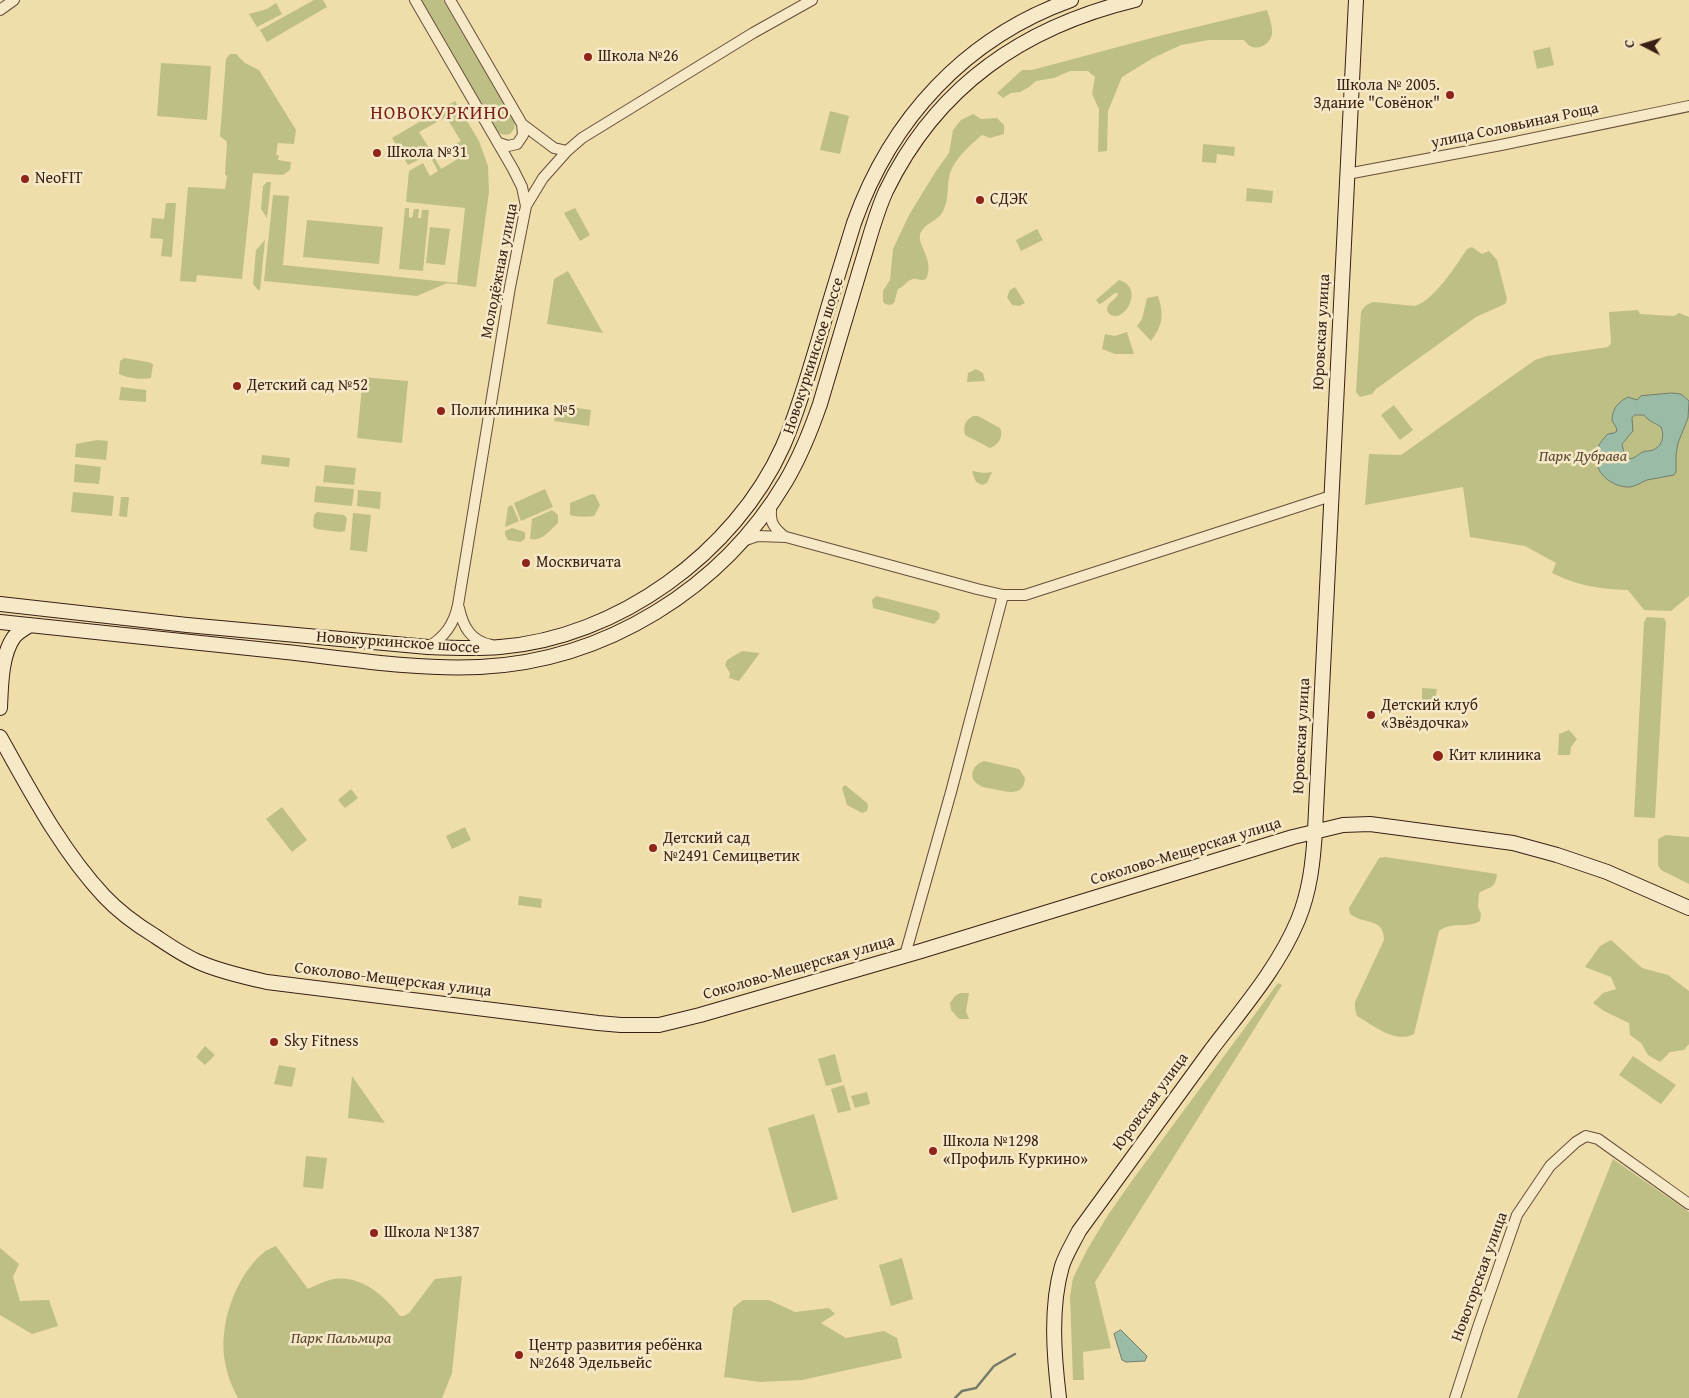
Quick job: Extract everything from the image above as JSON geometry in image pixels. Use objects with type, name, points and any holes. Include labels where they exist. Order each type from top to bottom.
[{"type":"street","points":[[0,10],[14,0]]},
{"type":"street","points":[[415,0],[522,187],[526,206]]},
{"type":"street","points":[[450,0],[522,124],[554,148],[567,151]]},
{"type":"street","name":"Молодёжная улица","points":[[428,647],[442,638],[456,617],[510,287],[526,206],[543,178],[567,151],[594,129],[753,33],[812,0]]},
{"type":"street","name":"Новокуркинское шоссе","points":[[0,604],[187,625],[462,649],[501,647],[564,634],[588,626],[636,603],[682,572],[718,541],[746,507],[771,470],[792,424],[802,395],[854,223],[871,178],[887,150],[918,106],[961,63],[1006,31],[1046,10],[1071,0]]},
{"type":"street","name":"Новокуркинское шоссе","points":[[0,622],[385,663],[468,667],[504,665],[538,660],[571,651],[624,630],[652,615],[706,577],[742,542],[787,480],[810,432],[820,404],[872,229],[886,191],[901,164],[932,118],[949,99],[993,62],[1020,44],[1079,16],[1117,3],[1135,0]]},
{"type":"street","points":[[1352,0],[1356,18]]},
{"type":"street","name":"Юровская улица","points":[[1059,1398],[1055,1320],[1060,1277],[1071,1245],[1147,1136],[1277,960],[1298,920],[1308,892],[1315,831],[1356,0]]},
{"type":"street","name":"улица Соловьиная Роща","points":[[1347,174],[1501,145],[1689,106]]},
{"type":"street","points":[[498,143],[508,146],[517,144],[522,135],[522,124]]},
{"type":"street","points":[[854,223],[854,232],[859,236],[866,236],[872,229]]},
{"type":"street","points":[[792,424],[804,420],[809,425],[810,432]]},
{"type":"street","points":[[742,542],[756,536],[786,537],[1003,595],[1025,595],[1331,496]]},
{"type":"street","points":[[772,502],[771,519],[774,528],[786,537]]},
{"type":"street","points":[[905,955],[951,792],[1003,595]]},
{"type":"street","name":"Молодёжная улица","points":[[458,605],[461,618],[468,633],[486,644],[501,647]]},
{"type":"street","points":[[0,708],[2,682],[8,649],[20,630],[30,625]]},
{"type":"street","name":"Соколово-Мещерская улица","points":[[0,737],[48,820],[82,870],[104,897],[142,928],[182,954],[241,976],[267,982],[598,1023],[645,1025],[669,1023],[700,1015],[1315,831],[1343,826],[1370,824],[1513,843],[1557,855],[1607,872],[1689,908]]},
{"type":"street","name":"Новогорская улица","points":[[1455,1398],[1517,1215],[1550,1166],[1576,1142],[1586,1136],[1598,1138],[1689,1204]]},
{"type":"green space","points":[[314,0],[323,0],[327,7],[267,42],[260,30]]},
{"type":"green space","points":[[421,0],[443,0],[515,123],[514,129],[510,134],[504,135],[499,133]]},
{"type":"green space","points":[[276,3],[282,14],[257,27],[249,14],[267,9]]},
{"type":"green space","points":[[1267,10],[1272,34],[1269,40],[1261,47],[1249,46],[1244,40],[1209,40],[1181,45],[1153,58],[1122,77],[1108,111],[1107,151],[1098,152],[1099,109],[1092,94],[1095,77],[1088,71],[1070,71],[1054,78],[1036,81],[1020,92],[1011,93],[1003,98],[997,93],[1022,70],[1032,70],[1159,36]]},
{"type":"green space","points":[[1550,47],[1554,65],[1537,69],[1533,51]]},
{"type":"green space","points":[[230,54],[236,54],[245,63],[259,70],[296,130],[294,144],[278,143],[276,155],[279,155],[278,160],[291,162],[290,170],[283,175],[253,173],[242,279],[197,275],[196,282],[180,281],[188,187],[225,189],[227,142],[220,136],[226,59]]},
{"type":"green space","points":[[161,63],[211,66],[207,120],[157,116]]},
{"type":"green space","points":[[455,101],[479,141],[488,166],[489,192],[476,287],[447,283],[417,296],[264,281],[273,195],[289,196],[283,265],[457,283],[465,208],[406,202],[409,171],[423,163],[430,176],[438,171],[431,158],[434,157],[441,169],[456,160],[450,147],[461,141],[446,117],[419,132],[432,153],[408,165],[392,138]]},
{"type":"green space","points":[[830,111],[849,116],[840,154],[820,150]]},
{"type":"green space","points":[[973,114],[981,119],[997,118],[1004,125],[1004,134],[990,138],[982,135],[958,159],[949,177],[947,198],[941,215],[924,228],[920,235],[928,266],[926,279],[913,279],[909,281],[898,289],[894,303],[890,305],[885,304],[883,301],[883,291],[890,280],[893,249],[909,215],[949,153],[953,130],[961,120]]},
{"type":"green space","points":[[1203,144],[1235,147],[1234,156],[1217,154],[1216,163],[1202,162]]},
{"type":"green space","points":[[267,182],[271,182],[267,218],[261,209],[263,186]]},
{"type":"green space","points":[[1247,188],[1273,191],[1272,203],[1246,201]]},
{"type":"green space","points":[[166,203],[176,203],[172,257],[161,256],[163,239],[150,238],[152,218],[164,219]]},
{"type":"green space","points":[[405,208],[409,208],[409,217],[412,218],[414,209],[419,209],[418,218],[421,218],[422,210],[429,210],[423,271],[399,269]]},
{"type":"green space","points":[[575,208],[590,235],[580,241],[564,213]]},
{"type":"green space","points":[[307,220],[383,227],[379,264],[303,257]]},
{"type":"green space","points":[[430,227],[450,229],[445,265],[426,263]]},
{"type":"green space","points":[[1037,229],[1043,240],[1021,251],[1016,240]]},
{"type":"green space","points":[[265,240],[260,290],[258,290],[253,284],[256,250]]},
{"type":"green space","points":[[1472,247],[1482,254],[1489,251],[1497,260],[1507,299],[1505,304],[1476,317],[1376,389],[1372,394],[1360,397],[1356,392],[1361,312],[1363,308],[1374,302],[1415,306],[1422,303],[1437,290],[1467,249]]},
{"type":"green space","points":[[568,271],[603,333],[547,324],[554,279]]},
{"type":"green space","points":[[1119,280],[1127,284],[1132,296],[1127,309],[1122,314],[1116,316],[1111,315],[1107,309],[1118,293],[1115,293],[1099,304],[1096,300]]},
{"type":"green space","points":[[1015,287],[1025,303],[1019,306],[1012,305],[1007,297],[1010,290]]},
{"type":"green space","points":[[1158,296],[1162,314],[1158,330],[1151,341],[1137,326],[1142,319],[1147,298]]},
{"type":"green space","name":"Парк Дубрава","points":[[1638,310],[1640,314],[1674,316],[1679,313],[1689,317],[1689,596],[1671,611],[1644,610],[1628,590],[1589,586],[1552,573],[1556,563],[1525,546],[1470,537],[1463,487],[1365,505],[1369,454],[1401,455],[1535,360],[1547,356],[1608,347],[1611,343],[1609,312]]},
{"type":"green space","points":[[1127,332],[1134,354],[1115,354],[1102,349],[1105,334],[1115,336]]},
{"type":"green space","points":[[124,358],[153,364],[151,378],[126,377],[119,374],[120,361]]},
{"type":"green space","points":[[976,369],[983,373],[985,381],[967,382],[968,373]]},
{"type":"green space","points":[[363,377],[408,381],[402,443],[357,438]]},
{"type":"green space","points":[[121,387],[146,390],[146,402],[119,400]]},
{"type":"green space","points":[[557,405],[591,410],[589,426],[554,421]]},
{"type":"green space","points":[[1394,405],[1413,430],[1400,440],[1381,415]]},
{"type":"green space","points":[[973,416],[978,416],[1000,428],[1001,437],[996,445],[990,448],[965,435],[965,424]]},
{"type":"green space","points":[[97,440],[108,441],[106,460],[75,457],[76,444]]},
{"type":"green space","points":[[262,455],[290,458],[289,467],[261,464]]},
{"type":"green space","points":[[75,464],[101,467],[99,484],[74,482]]},
{"type":"green space","points":[[325,465],[356,468],[354,485],[323,482]]},
{"type":"green space","points":[[972,471],[992,472],[987,483],[982,485],[976,482]]},
{"type":"green space","points":[[316,486],[354,489],[352,506],[314,502]]},
{"type":"green space","points":[[545,489],[553,507],[521,521],[514,503]]},
{"type":"green space","points":[[358,490],[381,492],[380,509],[357,506]]},
{"type":"green space","points":[[73,492],[114,496],[112,516],[71,512]]},
{"type":"green space","points":[[592,494],[595,495],[600,505],[594,516],[570,515],[570,503]]},
{"type":"green space","points":[[121,497],[129,497],[127,517],[119,516]]},
{"type":"green space","points":[[512,505],[519,521],[505,527],[508,507]]},
{"type":"green space","points":[[552,510],[558,515],[558,523],[542,537],[530,539],[532,519]]},
{"type":"green space","points":[[317,512],[344,515],[347,518],[345,531],[316,529],[313,526],[314,515]]},
{"type":"green space","points":[[353,513],[371,515],[367,552],[350,550]]},
{"type":"green space","points":[[512,528],[525,532],[525,539],[520,542],[508,540],[505,531]]},
{"type":"green space","points":[[876,596],[937,611],[940,614],[939,619],[934,624],[873,608],[872,600]]},
{"type":"green space","points":[[1647,617],[1664,618],[1666,622],[1655,818],[1634,817],[1644,622]]},
{"type":"green space","points":[[742,651],[759,654],[739,681],[729,678],[730,673],[725,665],[727,660]]},
{"type":"green space","points":[[1422,688],[1437,689],[1434,705],[1425,706],[1422,704]]},
{"type":"green space","points":[[1569,730],[1577,739],[1571,747],[1570,755],[1558,755],[1559,734]]},
{"type":"green space","points":[[984,761],[1019,769],[1025,778],[1022,788],[1018,791],[1009,792],[979,785],[975,782],[972,775],[974,768]]},
{"type":"green space","points":[[845,785],[867,803],[867,811],[862,813],[847,805],[842,788]]},
{"type":"green space","points":[[351,789],[358,798],[345,808],[338,800]]},
{"type":"green space","points":[[282,807],[307,840],[292,852],[266,819]]},
{"type":"green space","points":[[465,827],[471,840],[452,849],[446,836]]},
{"type":"green space","points":[[1666,835],[1689,837],[1689,884],[1661,870],[1658,865],[1658,839]]},
{"type":"green space","points":[[1385,857],[1497,874],[1495,883],[1479,893],[1480,921],[1470,925],[1449,926],[1439,931],[1414,1034],[1399,1037],[1384,1032],[1357,1016],[1355,1009],[1355,1002],[1384,940],[1381,928],[1372,922],[1350,914],[1349,908],[1379,858]]},
{"type":"green space","points":[[519,896],[542,899],[541,908],[518,905]]},
{"type":"green space","points":[[1611,940],[1642,968],[1668,975],[1689,991],[1689,1044],[1684,1050],[1670,1052],[1660,1062],[1648,1055],[1641,1043],[1630,1035],[1629,1023],[1604,1011],[1593,1003],[1603,993],[1616,989],[1611,977],[1585,967],[1600,946]]},
{"type":"green space","points":[[1278,983],[1282,985],[1095,1282],[1111,1348],[1083,1352],[1084,1380],[1073,1380],[1070,1297],[1073,1278],[1087,1250],[1131,1182]]},
{"type":"green space","points":[[960,993],[969,993],[966,1011],[969,1019],[959,1019],[951,1010],[950,1003]]},
{"type":"green space","points":[[205,1046],[215,1055],[205,1065],[196,1057]]},
{"type":"green space","points":[[835,1054],[842,1082],[826,1086],[818,1059]]},
{"type":"green space","points":[[1633,1056],[1676,1085],[1661,1104],[1619,1075]]},
{"type":"green space","points":[[279,1065],[296,1068],[292,1087],[274,1084]]},
{"type":"green space","points":[[352,1076],[385,1123],[348,1118]]},
{"type":"green space","points":[[844,1085],[851,1110],[838,1113],[831,1089]]},
{"type":"green space","points":[[867,1092],[870,1104],[855,1108],[851,1096]]},
{"type":"green space","points":[[814,1114],[838,1199],[792,1213],[768,1128]]},
{"type":"green space","points":[[306,1156],[327,1158],[323,1189],[303,1187]]},
{"type":"green space","points":[[1613,1159],[1689,1212],[1689,1398],[1517,1398]]},
{"type":"green space","name":"Парк Пальмира","points":[[276,1246],[308,1289],[334,1279],[354,1280],[380,1294],[400,1316],[409,1313],[435,1279],[462,1276],[452,1373],[442,1398],[238,1398],[227,1371],[223,1348],[227,1318],[231,1303],[244,1275],[263,1253]]},
{"type":"green space","points":[[0,1248],[19,1264],[13,1277],[20,1301],[49,1300],[58,1326],[32,1334],[0,1315]]},
{"type":"green space","points":[[902,1258],[913,1299],[891,1306],[879,1265]]},
{"type":"green space","points":[[743,1300],[769,1300],[795,1312],[829,1308],[835,1314],[821,1323],[846,1338],[884,1331],[897,1338],[902,1358],[802,1380],[760,1382],[724,1377],[733,1308]]},
{"type":"shaded area","points":[[1681,394],[1689,401],[1688,418],[1678,443],[1676,472],[1674,475],[1647,480],[1630,487],[1623,487],[1605,478],[1598,466],[1596,453],[1606,436],[1617,431],[1612,421],[1616,406],[1628,397],[1637,400],[1641,396]],"holes":[[[1635,415],[1644,415],[1661,427],[1662,441],[1654,450],[1645,451],[1631,459],[1625,458],[1622,444],[1633,431],[1632,418]]]},
{"type":"shaded area","points":[[1121,1330],[1147,1356],[1145,1361],[1126,1362],[1122,1360],[1114,1334]]},
{"type":"waterway","points":[[955,1398],[962,1391],[976,1388],[994,1366],[1015,1354]]},
{"type":"place","name":"Школа №26","points":[[588,57]]},
{"type":"place","name":"Школа № 2005. Здание \"Совёнок\"","points":[[1450,95]]},
{"type":"place","name":"Школа №31","points":[[377,153]]},
{"type":"place","name":"NeoFIT","points":[[25,179]]},
{"type":"place","name":"СДЭК","points":[[980,200]]},
{"type":"place","name":"Детский сад №52","points":[[237,386]]},
{"type":"place","name":"Поликлиника №5","points":[[441,411]]},
{"type":"place","name":"Москвичата","points":[[526,563]]},
{"type":"place","name":"Детский клуб «Звёздочка»","points":[[1371,715]]},
{"type":"place","name":"Кит клиника","points":[[1438,756]]},
{"type":"place","name":"Детский сад №2491 Семицветик","points":[[653,848]]},
{"type":"place","name":"Sky Fitness","points":[[274,1042]]},
{"type":"place","name":"Школа №1298 «Профиль Куркино»","points":[[933,1151]]},
{"type":"place","name":"Школа №1387","points":[[374,1233]]},
{"type":"place","name":"Центр развития ребёнка №2648 Эдельвейс","points":[[519,1355]]},
{"type":"district","name":"НОВОКУРКИНО","points":[[440,114]]}]
